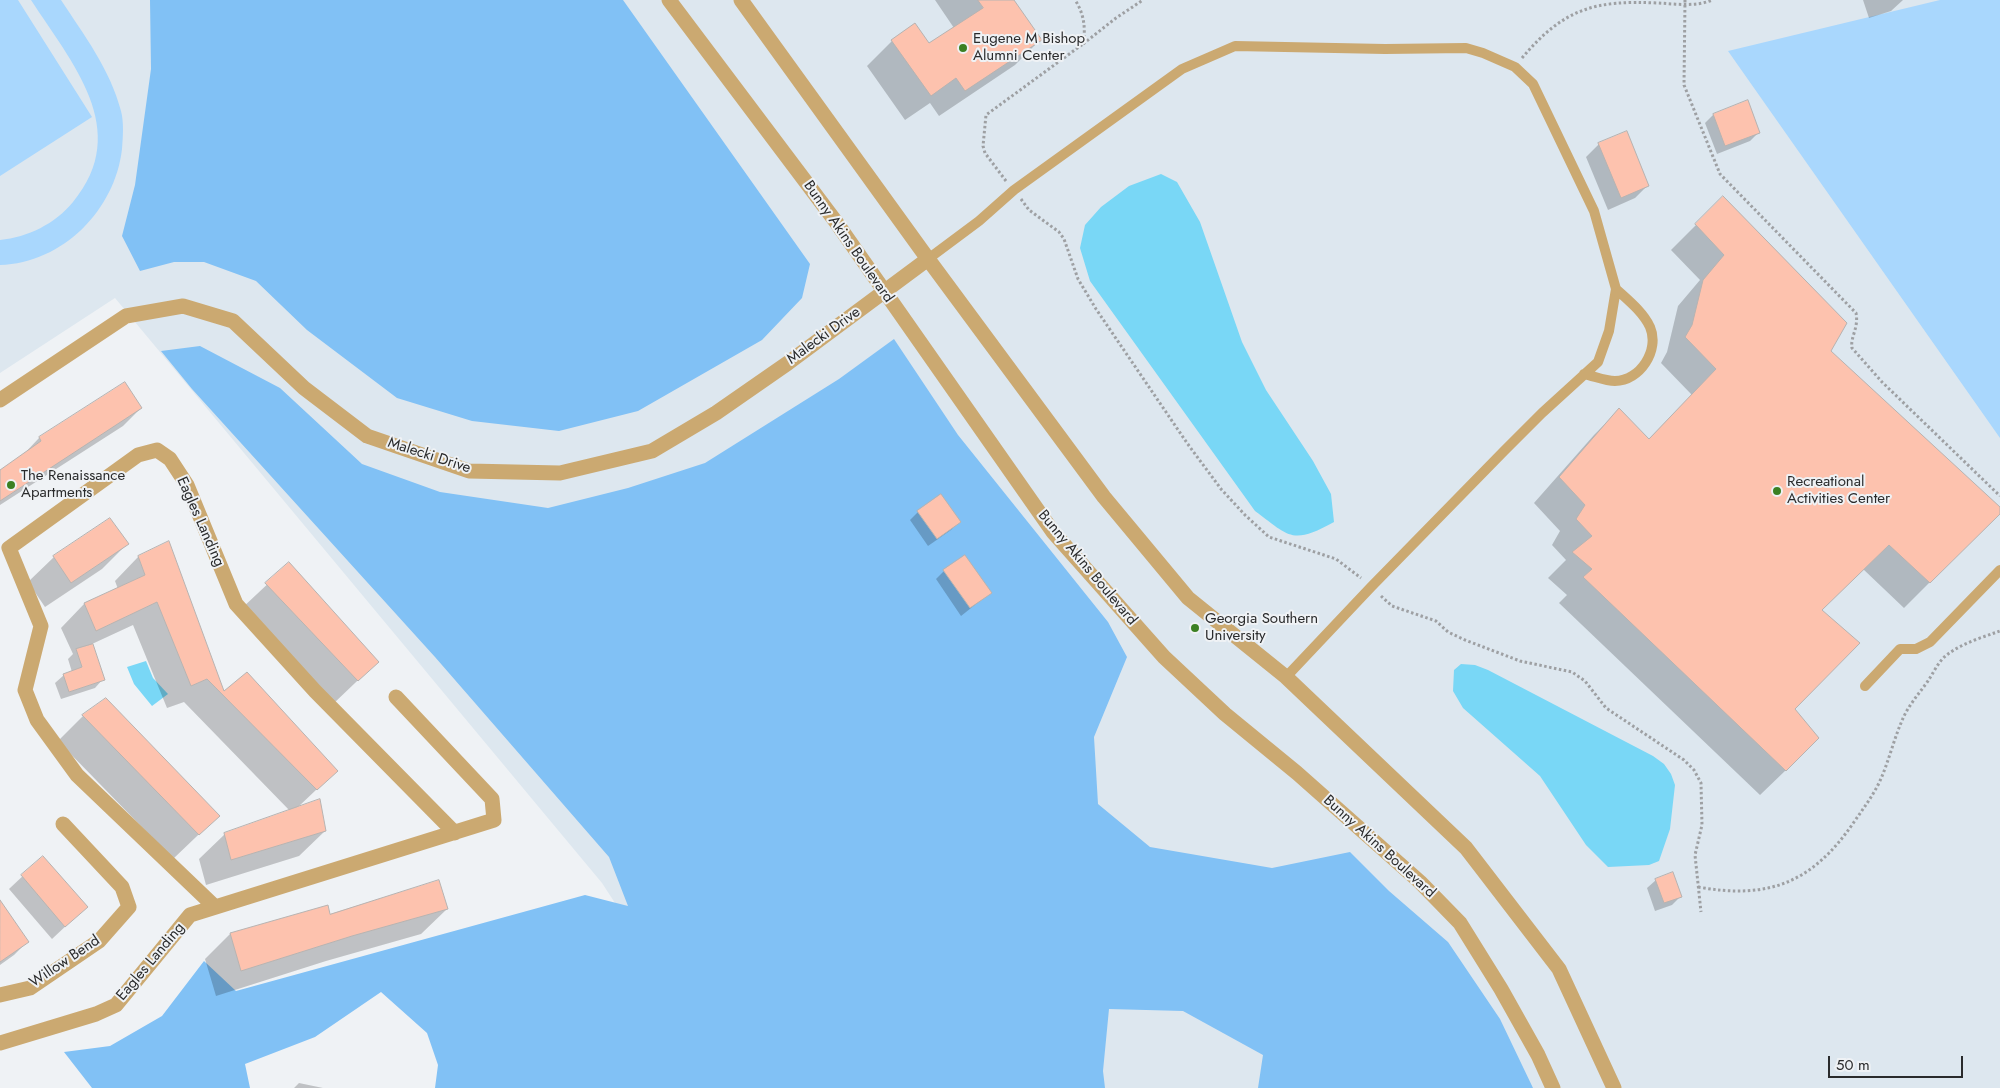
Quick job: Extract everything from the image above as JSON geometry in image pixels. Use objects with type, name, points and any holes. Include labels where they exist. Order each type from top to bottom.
[{"type":"street","name":"Bunny Akins Boulevard","points":[[669,0],[836,222],[1053,532],[1164,657],[1226,714],[1297,773],[1420,882],[1460,923],[1501,988],[1538,1054],[1553,1088]]},
{"type":"street","points":[[741,0],[928,259],[1104,497],[1188,598],[1286,677],[1466,848],[1559,969],[1614,1088]]},
{"type":"street","name":"Malecki Drive","points":[[0,400],[126,316],[183,306],[233,321],[304,388],[367,436],[469,471],[560,473],[652,451],[716,413],[928,259]]},
{"type":"street","name":"Eagles Landing","points":[[215,907],[77,775],[37,720],[25,690],[41,626],[9,548],[138,455],[157,450],[170,460],[187,485],[236,604],[315,691],[455,833]]},
{"type":"street","name":"Eagles Landing","points":[[0,1043],[96,1014],[116,1005],[190,915],[494,820],[492,799],[396,697]]},
{"type":"street","name":"Willow Bend","points":[[0,995],[30,988],[99,941],[129,907],[122,887],[63,824]]},
{"type":"lane","points":[[928,259],[979,221],[1014,190],[1182,69],[1235,46],[1384,49],[1466,48],[1515,67],[1534,84],[1594,211],[1616,289],[1609,331],[1598,362],[1542,414],[1371,586],[1286,677]]},
{"type":"lane","points":[[1584,374],[1615,381],[1632,377],[1646,361],[1653,343],[1650,328],[1637,309],[1616,289]]},
{"type":"lane","points":[[1865,686],[1900,649],[1916,649],[1930,642],[1998,576]]},
{"type":"path","points":[[1075,0],[1082,14],[1085,33],[1083,44]]},
{"type":"path","points":[[1143,0],[1116,18],[986,116],[983,146],[985,153],[1029,210],[1059,232],[1064,240],[1078,279],[1096,309],[1187,443],[1221,489],[1269,537],[1336,559],[1371,586],[1392,606],[1436,621],[1448,632],[1465,640],[1520,660],[1572,672],[1584,681],[1606,708],[1684,760],[1694,770],[1701,783],[1702,825],[1695,855],[1701,912]]},
{"type":"path","points":[[1515,67],[1541,36],[1566,18],[1587,7],[1626,1],[1705,3],[1712,0]]},
{"type":"path","points":[[1685,2],[1684,85],[1720,174],[1856,313],[1857,328],[1851,344],[1852,348],[1882,382],[2000,496]]},
{"type":"path","points":[[1698,887],[1750,892],[1767,889],[1795,880],[1819,863],[1838,845],[1867,804],[1879,783],[1910,704],[1942,660],[1946,655],[1962,645],[2000,631]]},
{"type":"shaded area","name":"Georgia Southern University","points":[[0,0],[2000,0],[2000,1088],[735,1088],[602,883],[115,298],[0,373]]},
{"type":"shaded area","points":[[0,0],[18,0],[92,117],[0,176]]},
{"type":"shaded area","points":[[31,0],[61,0],[96,53],[110,81],[121,111],[123,125],[122,149],[109,193],[97,212],[82,229],[64,244],[45,255],[23,262],[0,265],[0,240],[21,236],[40,228],[66,210],[90,175],[97,149],[97,123],[90,97],[78,72]]},
{"type":"shaded area","points":[[150,0],[623,0],[810,264],[802,298],[762,340],[638,411],[559,431],[472,421],[397,398],[307,330],[256,281],[204,262],[174,262],[140,271],[122,236],[135,185],[151,69]]},
{"type":"shaded area","points":[[1940,0],[2000,0],[2000,438],[1728,51]]},
{"type":"shaded area","points":[[1161,174],[1177,182],[1200,222],[1242,342],[1266,390],[1313,461],[1331,494],[1334,522],[1309,534],[1292,535],[1284,532],[1255,511],[1090,281],[1080,248],[1085,225],[1101,207],[1129,186]]},
{"type":"shaded area","points":[[894,339],[958,435],[1108,622],[1127,657],[1094,737],[1098,804],[1150,847],[1272,868],[1350,852],[1389,891],[1448,942],[1500,1019],[1533,1088],[1258,1088],[1263,1055],[1183,1011],[1109,1009],[1103,1071],[1105,1088],[435,1088],[438,1065],[427,1033],[381,992],[315,1037],[245,1064],[250,1088],[92,1088],[64,1052],[110,1046],[162,1016],[204,961],[236,991],[585,895],[628,906],[609,857],[435,657],[192,389],[161,351],[200,346],[280,388],[362,464],[440,492],[548,508],[628,488],[705,463],[839,379]]},
{"type":"shaded area","points":[[146,661],[153,678],[168,694],[152,706],[134,684],[127,667]]},
{"type":"shaded area","points":[[1461,664],[1475,665],[1488,670],[1653,756],[1664,764],[1671,774],[1675,785],[1670,829],[1659,861],[1649,865],[1608,867],[1586,845],[1540,776],[1463,708],[1453,691],[1454,670]]},
{"type":"building","name":"Eugene M Bishop Alumni Center","points":[[978,0],[1014,0],[1042,40],[965,91],[956,78],[931,96],[891,40],[915,23],[929,43],[983,8]]},
{"type":"building","points":[[1748,100],[1760,133],[1725,146],[1713,114]]},
{"type":"building","points":[[1627,131],[1649,186],[1621,198],[1598,143]]},
{"type":"building","name":"Recreational Activities Center","points":[[1723,196],[1847,323],[1831,351],[2000,507],[2000,514],[1930,583],[1889,545],[1822,610],[1860,643],[1795,709],[1819,738],[1786,771],[1583,577],[1592,569],[1572,552],[1592,536],[1576,519],[1585,505],[1559,477],[1619,408],[1649,439],[1716,369],[1685,337],[1692,325],[1703,280],[1724,255],[1695,224]]},
{"type":"building","points":[[125,382],[142,408],[0,501],[0,470],[41,441],[39,437]]},
{"type":"building","points":[[941,494],[961,522],[937,539],[917,511]]},
{"type":"building","points":[[110,518],[129,544],[71,583],[53,556]]},
{"type":"building","points":[[169,541],[224,691],[247,672],[338,771],[317,790],[207,679],[191,686],[157,602],[96,631],[84,603],[145,575],[138,556]]},
{"type":"building","points":[[965,555],[992,593],[970,608],[943,570]]},
{"type":"building","points":[[289,562],[379,662],[358,681],[265,583]]},
{"type":"building","points":[[93,644],[105,680],[69,692],[63,674],[82,667],[76,649]]},
{"type":"building","points":[[106,698],[220,816],[199,835],[82,715]]},
{"type":"building","points":[[320,799],[326,831],[231,860],[224,833]]},
{"type":"building","points":[[43,856],[88,907],[65,927],[21,875]]},
{"type":"building","points":[[1673,872],[1682,897],[1664,903],[1655,879]]},
{"type":"building","points":[[439,880],[448,909],[352,936],[241,971],[230,933],[328,905],[330,914]]},
{"type":"building","points":[[0,900],[29,942],[0,962]]},
{"type":"place","name":"Eugene M Bishop Alumni Center","points":[[963,48]]},
{"type":"place","name":"The Renaissance Apartments","points":[[11,485]]},
{"type":"place","name":"Recreational Activities Center","points":[[1777,491]]},
{"type":"place","name":"Georgia Southern University","points":[[1195,628]]}]
